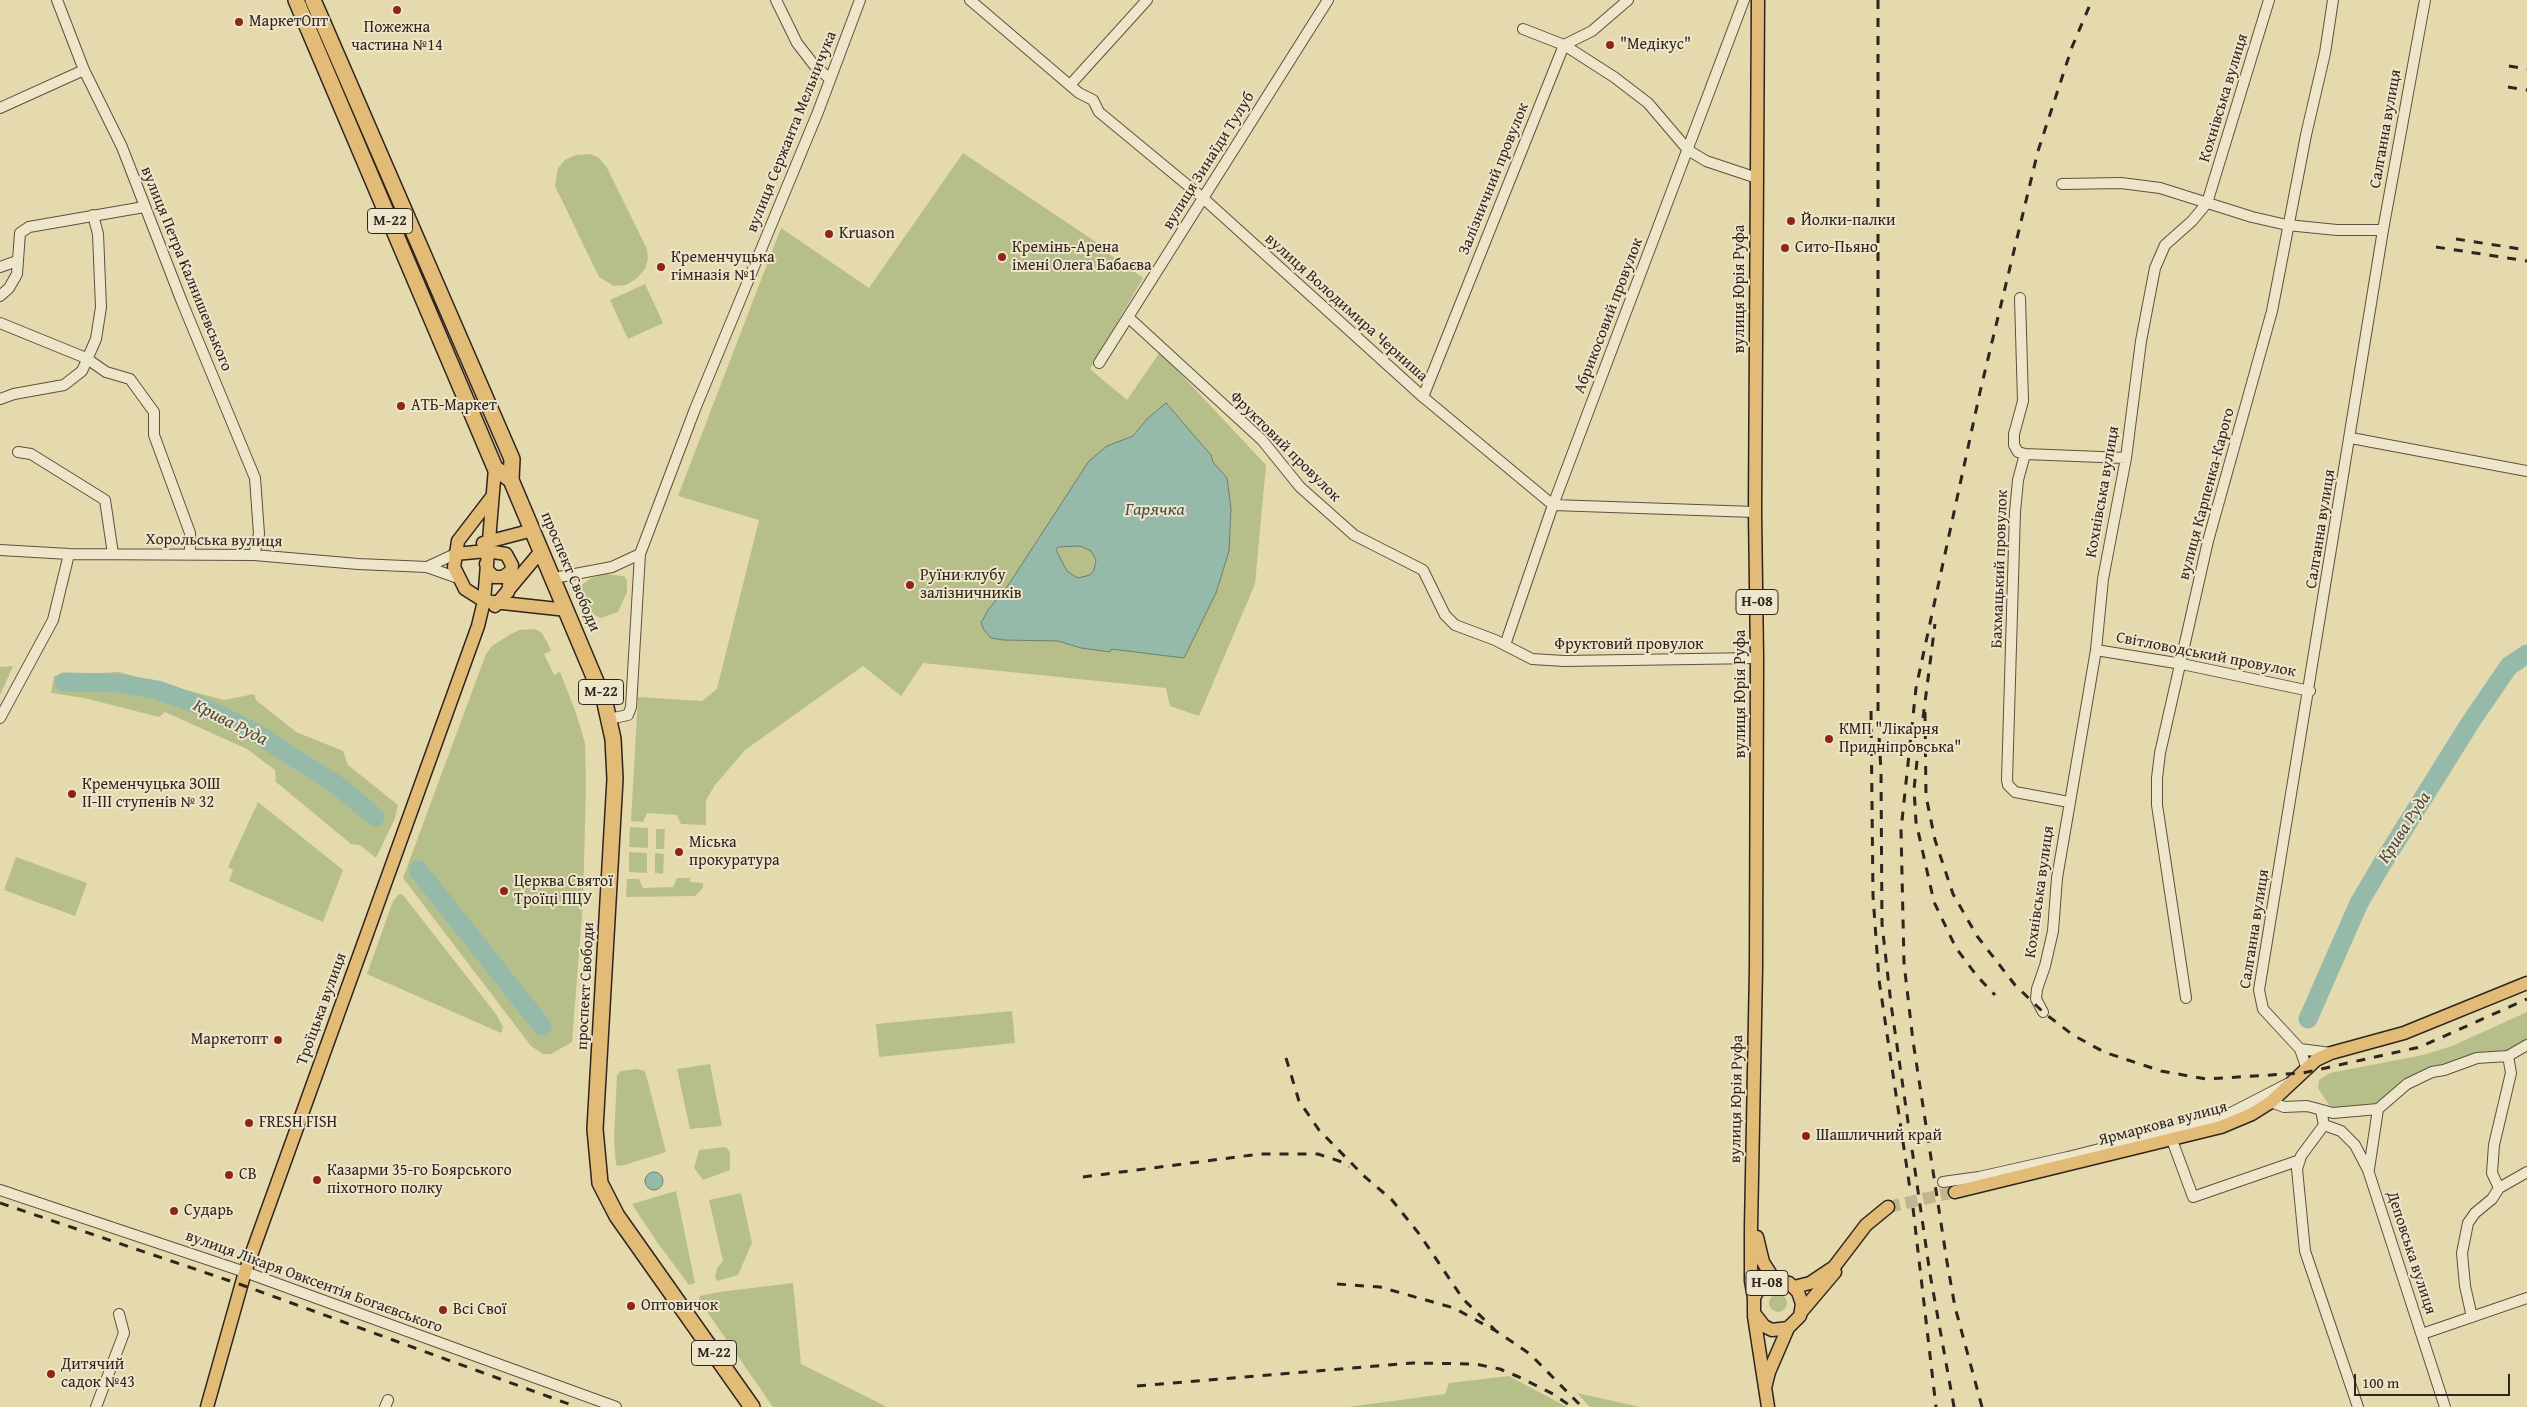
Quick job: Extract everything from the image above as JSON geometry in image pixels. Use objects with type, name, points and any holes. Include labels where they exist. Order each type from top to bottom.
[{"type":"highway","name":"М-22","points":[[296,0],[495,468]]},
{"type":"highway","name":"проспект Свободи","points":[[314,0],[512,459],[511,480],[554,578],[605,703],[609,719],[615,779],[595,1129],[600,1183],[617,1216],[752,1407]]},
{"type":"highway","name":"проспект Свободи","points":[[495,468],[511,480]]},
{"type":"main road","name":"вулиця Юрія Руфа","points":[[1754,1298],[1751,1281],[1751,1204],[1758,658],[1755,512],[1758,0]]},
{"type":"main road","points":[[478,626],[484,601],[491,552],[495,468]]},
{"type":"main road","points":[[494,489],[490,502],[458,541],[454,567],[458,578],[471,594],[484,601],[567,610]]},
{"type":"main road","points":[[491,552],[533,530]]},
{"type":"main road","points":[[478,626],[542,551]]},
{"type":"main road","points":[[491,552],[488,571],[494,577],[503,577],[510,572]]},
{"type":"main road","points":[[455,554],[491,552],[506,554],[511,560],[508,592]]},
{"type":"main road","name":"Троїцька вулиця","points":[[207,1407],[245,1272],[478,626]]},
{"type":"main road","name":"Ярмаркова вулиця","points":[[1955,1192],[2172,1140],[2234,1122],[2271,1102],[2297,1080],[2307,1068],[2331,1052],[2404,1033],[2527,983]]},
{"type":"main road","name":"Н-08","points":[[1751,1204],[1763,1262],[1775,1281]]},
{"type":"main road","points":[[1802,1311],[1832,1277],[1866,1225],[1888,1207]]},
{"type":"main road","points":[[1794,1287],[1803,1286],[1819,1279],[1842,1259]]},
{"type":"main road","name":"Н-08","points":[[1754,1313],[1764,1326],[1780,1330],[1788,1328],[1797,1321],[1802,1311],[1801,1298],[1789,1283],[1775,1281],[1762,1286],[1754,1298],[1754,1313],[1768,1407]]},
{"type":"main road","name":"Н-08","points":[[1765,1388],[1769,1372],[1788,1328]]},
{"type":"street","name":"вулиця Петра Калнишевського","points":[[57,0],[84,70],[122,147],[144,207],[256,478],[259,534],[254,554]]},
{"type":"street","points":[[776,0],[797,43],[814,65],[830,79]]},
{"type":"street","name":"вулиця Сержанта Мельничука","points":[[609,719],[628,715],[631,707],[640,554],[695,409],[830,79],[860,0]]},
{"type":"street","name":"вулиця Володимира Черниша","points":[[970,0],[1070,85],[1093,100],[1100,112],[1203,198],[1423,396],[1553,505]]},
{"type":"street","points":[[1070,85],[1146,0]]},
{"type":"street","name":"вулиця Зинаїди Тулуб","points":[[1099,363],[1328,0]]},
{"type":"street","points":[[1564,45],[1592,31],[1628,0]]},
{"type":"street","name":"Абрикосовий провулок","points":[[1505,645],[1553,505],[1744,0]]},
{"type":"street","name":"Кохнівська вулиця","points":[[2043,1012],[2036,998],[2037,989],[2045,966],[2053,931],[2057,878],[2096,650],[2103,578],[2126,458],[2141,341],[2160,253],[2173,236],[2201,212],[2207,202],[2269,0]]},
{"type":"street","name":"вулиця Карпенка-Карого","points":[[2186,998],[2157,796],[2160,753],[2182,664],[2208,541],[2272,311],[2287,225],[2325,53],[2333,0]]},
{"type":"street","name":"Салганна вулиця","points":[[2307,1068],[2300,1049],[2268,1017],[2260,1002],[2259,990],[2310,691],[2383,230],[2424,0]]},
{"type":"street","points":[[1523,29],[1564,45],[1614,77],[1648,104],[1688,150],[1706,161],[1757,178]]},
{"type":"street","name":"Залізничний провулок","points":[[1423,396],[1564,45]]},
{"type":"street","points":[[0,108],[84,70]]},
{"type":"street","points":[[2062,184],[2121,183],[2160,188],[2252,217],[2287,225],[2337,230],[2383,230]]},
{"type":"street","points":[[0,296],[9,288],[17,274],[20,233],[29,227],[144,207]]},
{"type":"street","points":[[0,399],[14,394],[64,385],[82,371],[86,358],[96,339],[101,307],[98,234],[93,215]]},
{"type":"street","points":[[0,267],[18,261]]},
{"type":"street","points":[[2020,298],[2022,401],[2014,434],[2014,445],[2018,452],[2025,454],[2126,458]]},
{"type":"street","name":"Фруктовий провулок","points":[[1128,317],[1262,440],[1300,487],[1354,535],[1423,570],[1445,615],[1455,625],[1505,645],[1532,659],[1564,661],[1758,658]]},
{"type":"street","points":[[0,323],[86,358],[106,372],[130,379],[154,412],[154,435],[190,533],[190,554]]},
{"type":"street","points":[[2351,438],[2527,470]]},
{"type":"street","points":[[18,452],[31,454],[105,500],[113,554]]},
{"type":"street","name":"Бахмацький провулок","points":[[2025,454],[2018,480],[2014,512],[2007,780],[2008,785],[2015,792],[2069,802]]},
{"type":"street","points":[[1553,505],[1755,512]]},
{"type":"street","name":"Хорольська вулиця","points":[[0,550],[69,554],[254,554],[358,564],[427,567]]},
{"type":"street","points":[[0,718],[53,620],[69,554]]},
{"type":"street","points":[[427,567],[455,554]]},
{"type":"street","points":[[554,578],[612,567],[640,554]]},
{"type":"street","points":[[427,567],[458,578]]},
{"type":"street","name":"Світловодський провулок","points":[[2096,650],[2182,664],[2310,691]]},
{"type":"street","points":[[2271,1102],[2284,1107],[2307,1106],[2333,1113],[2378,1109],[2407,1084],[2432,1072],[2444,1070],[2477,1058],[2508,1056],[2527,1045]]},
{"type":"street","points":[[2300,1049],[2331,1052]]},
{"type":"street","points":[[2499,1188],[2492,1172],[2492,1163],[2494,1145],[2511,1074],[2508,1056]]},
{"type":"street","points":[[1943,1182],[1979,1177],[2068,1157],[2221,1118],[2278,1087],[2297,1080]]},
{"type":"street","points":[[2368,1170],[2378,1109]]},
{"type":"street","points":[[2321,1110],[2324,1125],[2300,1160],[2297,1169],[2305,1251],[2358,1407]]},
{"type":"street","name":"Деповська вулиця","points":[[2324,1125],[2341,1131],[2355,1145],[2368,1170],[2445,1407]]},
{"type":"street","points":[[2172,1140],[2193,1197],[2300,1160]]},
{"type":"street","points":[[2472,1317],[2465,1286],[2462,1253],[2468,1224],[2475,1213],[2492,1199],[2499,1188],[2527,1172]]},
{"type":"street","name":"вулиця Лікаря Овксентія Богаєвського","points":[[0,1190],[245,1272],[616,1407]]},
{"type":"street","points":[[2422,1334],[2527,1298]]},
{"type":"street","points":[[96,1407],[124,1333],[119,1314]]},
{"type":"green space","points":[[963,153],[1099,244],[1099,247],[1143,278],[1090,369],[1127,400],[1160,352],[1266,465],[1255,584],[1199,716],[1170,706],[1166,688],[923,663],[901,696],[863,666],[745,750],[715,785],[706,800],[706,825],[681,824],[677,815],[647,813],[643,822],[631,821],[638,697],[702,701],[717,689],[759,520],[678,496],[781,228],[869,288]]},
{"type":"green space","points":[[590,154],[599,158],[606,166],[647,249],[648,259],[645,269],[636,279],[626,285],[614,286],[599,277],[555,186],[558,168],[565,160],[576,155]]},
{"type":"green space","points":[[645,284],[663,323],[628,339],[610,300]]},
{"type":"green space","points":[[605,574],[624,576],[627,581],[627,592],[618,612],[601,618],[582,609],[575,593],[576,589],[591,578]]},
{"type":"green space","points":[[535,629],[541,632],[551,651],[544,654],[554,675],[560,672],[575,710],[585,743],[586,784],[583,903],[572,1042],[551,1054],[543,1054],[531,1046],[403,878],[486,654],[492,646],[509,635],[519,630]]},
{"type":"green space","points":[[13,666],[1,693],[0,695],[0,667]]},
{"type":"green space","points":[[119,672],[224,700],[254,694],[256,700],[296,732],[343,751],[348,765],[398,805],[395,818],[376,858],[360,845],[351,844],[276,782],[275,770],[247,749],[165,712],[159,717],[84,698],[51,693],[54,676]]},
{"type":"green space","points":[[258,802],[343,870],[323,922],[229,881],[233,870],[228,867]]},
{"type":"green space","points":[[630,827],[648,828],[648,848],[629,847]]},
{"type":"green space","points":[[656,829],[665,829],[664,849],[656,849]]},
{"type":"green space","points":[[629,852],[647,853],[647,873],[629,872]]},
{"type":"green space","points":[[655,853],[664,854],[663,874],[655,873]]},
{"type":"green space","points":[[16,857],[87,883],[75,916],[4,890]]},
{"type":"green space","points":[[677,878],[690,878],[690,882],[703,883],[703,888],[695,896],[626,897],[627,879],[639,879],[643,888],[673,887]]},
{"type":"green space","points":[[399,894],[403,895],[496,1014],[503,1027],[501,1033],[367,974],[393,901]]},
{"type":"green space","points":[[1012,1011],[1015,1043],[879,1057],[876,1024]]},
{"type":"green space","points":[[2527,1012],[2527,1044],[2508,1053],[2429,1071],[2376,1108],[2333,1111],[2318,1088],[2319,1080],[2330,1073],[2423,1055],[2452,1046]]},
{"type":"green space","points":[[710,1064],[722,1126],[690,1129],[677,1069]]},
{"type":"green space","points":[[637,1069],[645,1071],[666,1152],[621,1166],[616,1165],[614,1139],[617,1075],[621,1071]]},
{"type":"green space","points":[[726,1147],[730,1152],[730,1170],[703,1180],[694,1168],[699,1150]]},
{"type":"green space","points":[[676,1191],[695,1283],[689,1285],[632,1204]]},
{"type":"green space","points":[[741,1193],[752,1243],[738,1275],[717,1281],[715,1277],[717,1268],[723,1261],[709,1200]]},
{"type":"green space","points":[[793,1283],[801,1364],[887,1407],[773,1407],[699,1300],[700,1296],[719,1292]]},
{"type":"green space","points":[[1774,1294],[1782,1294],[1787,1299],[1785,1310],[1774,1312],[1769,1307],[1769,1299]]},
{"type":"green space","points":[[1509,1376],[1567,1407],[1348,1407],[1445,1394],[1449,1383]]},
{"type":"green space","points":[[1577,1393],[1640,1407],[1590,1407]]},
{"type":"water","name":"Гарячка","points":[[1166,403],[1211,455],[1213,462],[1227,478],[1231,509],[1229,551],[1216,593],[1184,658],[1111,649],[1110,652],[1081,648],[1058,641],[991,638],[981,623],[988,610],[1009,584],[1089,461],[1107,446],[1133,436],[1147,419]],"holes":[[[1080,546],[1091,551],[1096,560],[1094,570],[1090,575],[1078,578],[1067,571],[1056,550],[1058,547]]]},
{"type":"water","points":[[654,1172],[660,1175],[663,1181],[660,1187],[654,1190],[648,1187],[645,1181],[648,1175]]},
{"type":"waterway","name":"Крива Руда","points":[[2308,1019],[2359,903],[2382,864],[2470,723],[2509,666],[2527,654]]},
{"type":"waterway","name":"Крива Руда","points":[[64,682],[116,683],[158,690],[201,706],[251,730],[340,787],[375,817]]},
{"type":"waterway","name":"Крива Руда","points":[[418,870],[542,1026]]},
{"type":"tunnel","points":[[1888,1207],[1955,1192]]},
{"type":"railway","points":[[1878,0],[1878,717],[1881,772],[1882,924],[1891,1004],[1930,1274],[1954,1407]]},
{"type":"railway","points":[[1982,1407],[1955,1307],[1913,1041],[1904,963],[1901,830],[1916,688],[1980,392],[2038,151],[2072,47],[2092,0]]},
{"type":"railway","points":[[2509,66],[2527,69]]},
{"type":"railway","points":[[2508,87],[2527,90]]},
{"type":"railway","points":[[2456,239],[2527,250]]},
{"type":"railway","points":[[2436,247],[2527,261]]},
{"type":"railway","points":[[1923,718],[1935,624]]},
{"type":"railway","points":[[1871,711],[1873,896],[1879,980],[1910,1189]]},
{"type":"railway","points":[[1925,712],[1926,796],[1935,840],[1953,894],[1977,936],[2015,985],[2043,1012],[2073,1035],[2104,1052],[2161,1071],[2206,1079],[2303,1073],[2420,1047],[2527,999]]},
{"type":"railway","points":[[1919,743],[1914,789],[1916,822],[1934,902],[1956,948],[1977,976],[1995,995]]},
{"type":"railway","points":[[1286,1058],[1299,1101],[1319,1130],[1364,1176],[1392,1200],[1420,1235],[1463,1299],[1496,1331]]},
{"type":"railway","points":[[1083,1177],[1260,1154],[1318,1154],[1342,1162],[1349,1167]]},
{"type":"railway","points":[[0,1203],[242,1285],[577,1407]]},
{"type":"railway","points":[[1913,1208],[1936,1407]]},
{"type":"railway","points":[[1337,1284],[1380,1287],[1454,1308],[1496,1331],[1530,1354],[1582,1407]]},
{"type":"railway","points":[[1137,1386],[1413,1363],[1475,1364],[1500,1369],[1519,1377],[1553,1394],[1572,1407]]},
{"type":"place","name":"Пожежна частина №14","points":[[397,10]]},
{"type":"place","name":"МаркетОпт","points":[[239,22]]},
{"type":"place","name":"\"Медікус\"","points":[[1610,45]]},
{"type":"place","name":"Йолки-палки","points":[[1791,221]]},
{"type":"place","name":"Kruason","points":[[829,234]]},
{"type":"place","name":"Сито-Пьяно","points":[[1785,248]]},
{"type":"place","name":"Кремінь-Арена імені Олега Бабаєва","points":[[1002,257]]},
{"type":"place","name":"Кременчуцька гімназія №1","points":[[661,267]]},
{"type":"place","name":"АТБ-Маркет","points":[[401,406]]},
{"type":"place","name":"Руїни клубу залізничників","points":[[910,585]]},
{"type":"place","name":"КМП \"Лікарня Придніпровська\"","points":[[1829,739]]},
{"type":"place","name":"Кременчуцька ЗОШ ІІ-ІІІ ступенів № 32","points":[[72,794]]},
{"type":"place","name":"Міська прокуратура","points":[[679,852]]},
{"type":"place","name":"Церква Святої Троїці ПЦУ","points":[[504,891]]},
{"type":"place","name":"Маркетопт","points":[[278,1040]]},
{"type":"place","name":"FRESH FISH","points":[[249,1123]]},
{"type":"place","name":"Шашличний край","points":[[1806,1136]]},
{"type":"place","name":"СВ","points":[[229,1175]]},
{"type":"place","name":"Казарми 35-го Боярського піхотного полку","points":[[317,1180]]},
{"type":"place","name":"Сударь","points":[[174,1211]]},
{"type":"place","name":"Оптовичок","points":[[631,1306]]},
{"type":"place","name":"Всі Свої","points":[[443,1310]]},
{"type":"place","name":"Дитячий садок №43","points":[[51,1374]]}]
